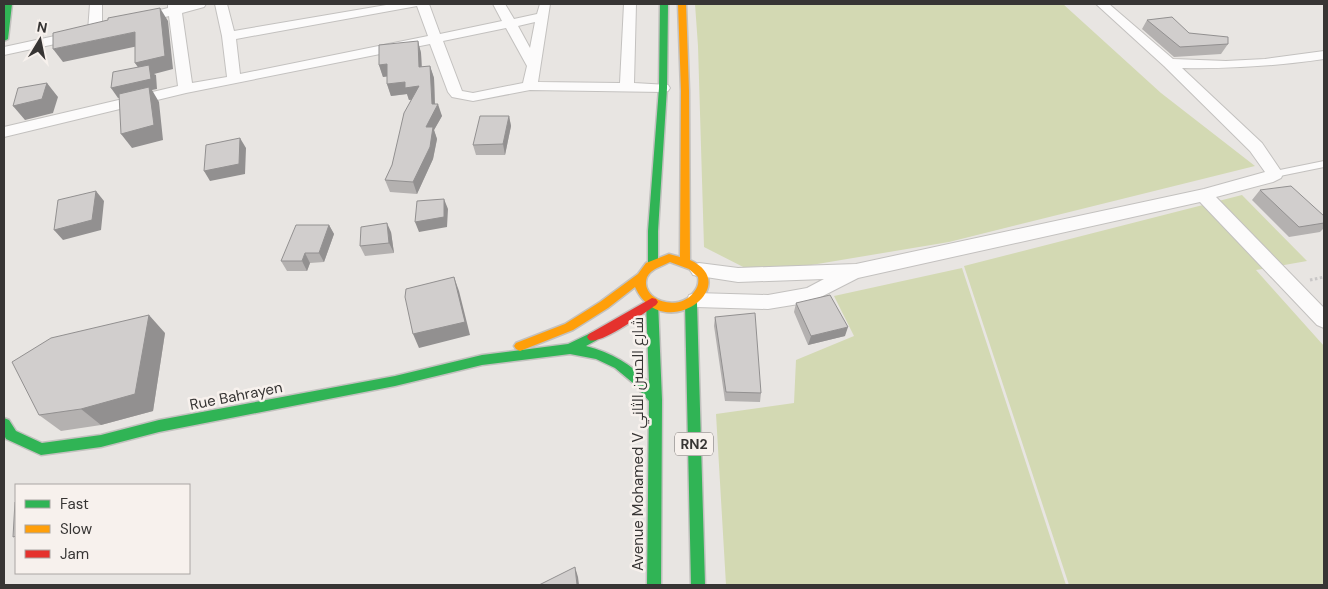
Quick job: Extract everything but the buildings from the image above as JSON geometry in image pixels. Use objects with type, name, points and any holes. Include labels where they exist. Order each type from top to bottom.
[{"type":"main road","points":[[4,39],[4,21],[8,4]]},
{"type":"main road","points":[[653,263],[653,231],[663,88],[664,4]]},
{"type":"main road","name":"RN2","points":[[682,4],[692,265],[703,277],[704,285],[702,293],[693,302],[698,585]]},
{"type":"main road","points":[[640,277],[643,271],[653,263],[669,258],[692,265]]},
{"type":"main road","name":"RN2","points":[[640,277],[640,288],[643,294],[652,302]]},
{"type":"main road","name":"Rue Bahrayen","points":[[482,360],[568,327],[604,305],[640,277]]},
{"type":"main road","points":[[652,302],[671,308],[693,302]]},
{"type":"main road","name":"Rue Bahrayen","points":[[4,424],[12,435],[41,449],[101,441],[159,426],[394,380],[482,360],[570,349],[623,321],[652,302]]},
{"type":"main road","name":"Avenue Mohamed V شارع الحسن الثاني","points":[[652,302],[656,400],[654,585]]},
{"type":"main road","points":[[570,349],[605,354],[622,364],[656,400]]},
{"type":"street","points":[[94,31],[96,4]]},
{"type":"street","points":[[4,51],[94,31],[175,7],[200,4]]},
{"type":"street","points":[[221,4],[230,36],[234,80]]},
{"type":"street","points":[[230,36],[412,4]]},
{"type":"street","points":[[423,4],[453,89],[457,94],[472,97],[530,86],[663,88]]},
{"type":"street","points":[[499,4],[534,67]]},
{"type":"street","points":[[626,87],[630,4]]},
{"type":"street","points":[[692,265],[738,275],[856,271],[1204,195],[1268,178],[1275,174],[1256,147],[1169,63],[1102,4]]},
{"type":"street","points":[[175,7],[186,89]]},
{"type":"street","points":[[530,86],[544,10]]},
{"type":"street","points":[[4,132],[186,89],[509,24],[544,10]]},
{"type":"street","points":[[1169,63],[1226,65],[1265,63],[1324,55]]},
{"type":"street","points":[[1204,195],[1324,320]]},
{"type":"street","points":[[693,302],[768,302],[811,295],[856,271]]},
{"type":"lane","points":[[1275,174],[1324,164]]},
{"type":"green space","points":[[695,4],[1063,4],[1161,93],[1255,166],[949,242],[757,274],[704,247]]},
{"type":"green space","points":[[1242,195],[1307,261],[1256,270],[1324,346],[1324,585],[1069,585],[964,266]]},
{"type":"green space","points":[[962,268],[1066,585],[726,585],[716,414],[794,403],[796,360],[854,336],[834,296]]},
{"type":"traffic: fast","points":[[4,39],[8,4]]},
{"type":"traffic: fast","points":[[653,263],[653,231],[663,88],[664,4]]},
{"type":"traffic: fast","points":[[652,302],[656,408],[654,585]]},
{"type":"traffic: fast","points":[[691,303],[698,585]]},
{"type":"traffic: fast","points":[[4,424],[11,435],[41,449],[101,441],[159,426],[395,381],[482,360],[570,349],[593,337]]},
{"type":"traffic: fast","points":[[570,349],[609,358],[638,379],[656,400]]},
{"type":"traffic: slow","points":[[682,4],[685,91],[685,261]]},
{"type":"traffic: slow","points":[[669,258],[693,266],[703,276],[702,290],[695,299],[683,307],[670,308],[657,304],[647,297],[641,287],[642,276],[650,266],[669,258]]},
{"type":"traffic: slow","points":[[520,346],[569,327],[604,305],[640,277]]},
{"type":"traffic: jam","points":[[593,337],[623,321],[652,302]]}]
